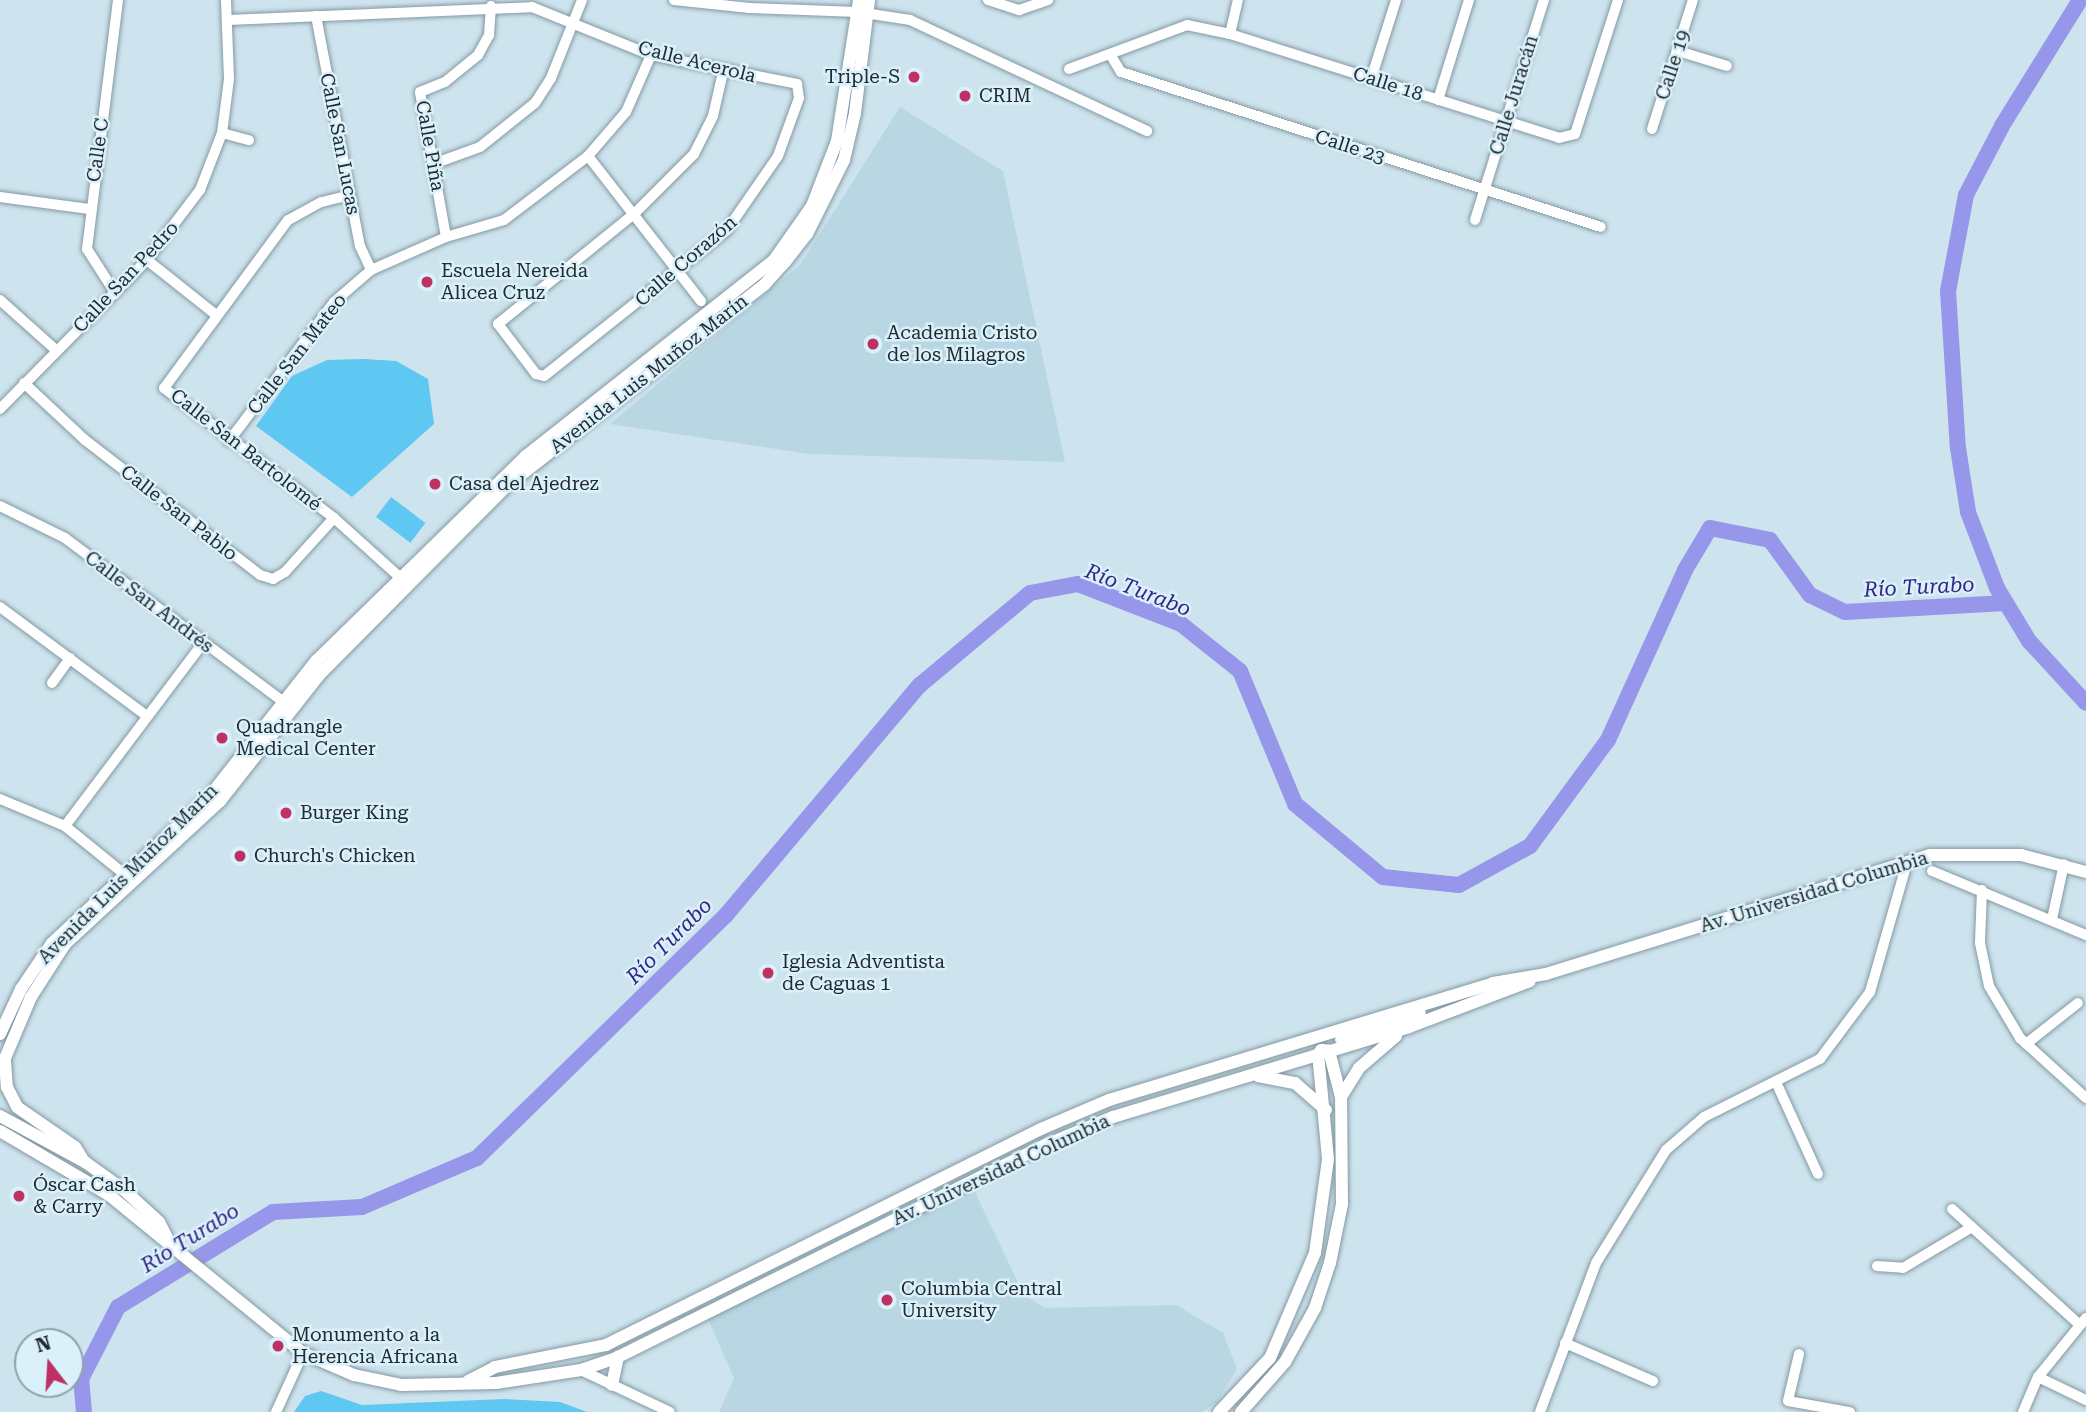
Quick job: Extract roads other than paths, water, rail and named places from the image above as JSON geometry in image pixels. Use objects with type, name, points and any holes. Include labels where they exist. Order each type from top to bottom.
[{"type":"main road","name":"Avenida Luis Muñoz Marín","points":[[2,1066],[31,997],[53,959],[209,797],[288,705],[404,581],[549,445],[770,270],[796,232],[827,173],[837,141],[863,6]]},
{"type":"main road","name":"Av. Universidad Columbia","points":[[468,1381],[515,1364],[606,1345],[1041,1129],[1109,1100],[1436,1000],[1546,974],[1930,855],[1984,852],[2064,864],[2086,872]]},
{"type":"main road","name":"Avenida Luis Muñoz Marín","points":[[0,1034],[21,989],[52,943],[129,878]]},
{"type":"main road","name":"Av. Universidad Columbia","points":[[0,1131],[109,1195],[303,1353],[354,1375],[401,1385],[468,1381],[496,1383],[581,1370],[618,1357],[1048,1144],[1113,1116],[1409,1027],[1546,974]]},
{"type":"main road","points":[[1177,1079],[1204,1078],[1295,1052],[1323,1052],[1416,1015],[1436,1000]]},
{"type":"main road","points":[[1341,1097],[1359,1068],[1409,1027]]},
{"type":"main road","points":[[1241,1412],[1285,1362],[1315,1308],[1330,1263],[1342,1204],[1341,1097],[1323,1052]]},
{"type":"main road","points":[[1219,1412],[1270,1358],[1315,1253],[1328,1159],[1323,1052]]},
{"type":"main road","points":[[2,1066],[7,1087],[17,1107],[75,1147],[85,1162]]},
{"type":"main road","points":[[1244,1077],[1269,1076],[1295,1083],[1326,1110]]},
{"type":"main road","name":"Av. Universidad Columbia","points":[[0,1116],[85,1162],[159,1222],[168,1242]]},
{"type":"main road","points":[[807,1245],[814,1260]]},
{"type":"main road","points":[[515,1364],[565,1364],[581,1370],[596,1355],[668,1320],[689,1303]]},
{"type":"main road","points":[[612,1385],[618,1357]]},
{"type":"street","name":"Calle C","points":[[114,291],[95,268],[87,249],[89,209],[116,0]]},
{"type":"street","name":"Calle San Pedro","points":[[0,409],[146,260],[200,190],[222,133],[229,79],[226,0]]},
{"type":"street","points":[[433,164],[480,147],[535,103],[582,0]]},
{"type":"street","points":[[674,0],[863,6],[945,33],[1147,131]]},
{"type":"street","points":[[988,0],[1018,10],[1048,0]]},
{"type":"street","points":[[1230,34],[1238,0]]},
{"type":"street","points":[[1371,79],[1396,0]]},
{"type":"street","points":[[1438,100],[1469,0]]},
{"type":"street","name":"Calle Juracán","points":[[1475,220],[1544,0]]},
{"type":"street","name":"Calle 18","points":[[1069,69],[1188,25],[1230,34],[1559,138],[1574,134],[1618,0]]},
{"type":"street","name":"Calle 19","points":[[1652,129],[1693,0]]},
{"type":"street","name":"Calle Acerola","points":[[227,20],[491,6],[532,7],[651,55],[723,72],[797,84]]},
{"type":"street","name":"Calle Piña","points":[[446,237],[420,92],[444,82],[478,55],[489,35],[491,6]]},
{"type":"street","name":"Calle San Lucas","points":[[316,16],[360,246],[371,270]]},
{"type":"street","points":[[1678,51],[1727,66]]},
{"type":"street","name":"Calle 23","points":[[1110,54],[1121,72],[1601,227]]},
{"type":"street","name":"Calle San Mateo","points":[[229,441],[334,302],[371,270],[446,237],[504,220],[588,156],[626,112],[651,55]]},
{"type":"street","points":[[634,214],[694,154],[713,116],[723,72]]},
{"type":"street","name":"Calle Corazón","points":[[634,214],[499,324],[536,374],[550,371],[679,272],[727,230],[755,196],[778,156],[799,98],[797,84]]},
{"type":"street","points":[[222,133],[250,140]]},
{"type":"street","points":[[588,156],[701,301]]},
{"type":"street","name":"Calle San Bartolomé","points":[[350,195],[321,202],[288,220],[215,314],[164,388],[229,441],[334,518],[404,581]]},
{"type":"street","points":[[0,197],[89,209]]},
{"type":"street","points":[[146,260],[215,314]]},
{"type":"street","points":[[0,300],[56,350]]},
{"type":"street","name":"Calle San Pablo","points":[[24,383],[85,440],[260,575],[273,579],[285,572],[334,518]]},
{"type":"street","name":"Calle San Andrés","points":[[0,506],[65,538],[202,644],[288,705]]},
{"type":"street","points":[[0,607],[147,716]]},
{"type":"street","points":[[65,826],[202,644]]},
{"type":"street","points":[[52,683],[70,658]]},
{"type":"street","points":[[0,799],[65,826],[129,878]]},
{"type":"street","points":[[1540,1412],[1596,1263],[1666,1150],[1704,1117],[1820,1059],[1870,992],[1907,863]]},
{"type":"street","points":[[2052,919],[2064,864]]},
{"type":"street","points":[[1933,871],[2086,935]]},
{"type":"street","points":[[1982,890],[1980,943],[1989,986],[2026,1044],[2086,1098]]},
{"type":"street","points":[[2026,1044],[2078,1003]]},
{"type":"street","points":[[1776,1082],[1818,1174]]},
{"type":"street","points":[[1952,1209],[2083,1322],[2038,1377],[2023,1412]]},
{"type":"street","points":[[1877,1266],[1903,1268],[1972,1227]]},
{"type":"street","points":[[1565,1343],[1653,1381]]},
{"type":"street","points":[[276,1412],[303,1353]]},
{"type":"street","points":[[1799,1354],[1788,1401],[1850,1412]]},
{"type":"street","points":[[581,1370],[670,1412]]},
{"type":"street","points":[[2038,1377],[2086,1400]]},
{"type":"waterway","points":[[2080,0],[2002,126],[1966,195],[1948,291],[1958,448],[1968,512],[1997,588],[2029,641],[2086,703]]},
{"type":"waterway","name":"Río Turabo","points":[[84,1412],[81,1379],[118,1307],[273,1212],[362,1207],[477,1158],[726,915],[920,685],[1030,593],[1078,584],[1181,624],[1240,671],[1295,804],[1383,877],[1459,885],[1530,846],[1608,740],[1685,570],[1710,528],[1770,540],[1810,595],[1845,612],[2006,603]]},
{"type":"place","name":"Triple-S","points":[[914,77]]},
{"type":"place","name":"CRIM","points":[[965,96]]},
{"type":"place","name":"Escuela Nereida Alicea Cruz","points":[[427,282]]},
{"type":"place","name":"Academia Cristo de los Milagros","points":[[873,344]]},
{"type":"place","name":"Casa del Ajedrez","points":[[435,484]]},
{"type":"place","name":"Quadrangle Medical Center","points":[[222,738]]},
{"type":"place","name":"Burger King","points":[[286,813]]},
{"type":"place","name":"Church's Chicken","points":[[240,856]]},
{"type":"place","name":"Iglesia Adventista de Caguas 1","points":[[768,973]]},
{"type":"place","name":"Óscar Cash & Carry","points":[[19,1196]]},
{"type":"place","name":"Columbia Central University","points":[[887,1300]]},
{"type":"place","name":"Monumento a la Herencia Africana","points":[[278,1346]]}]
